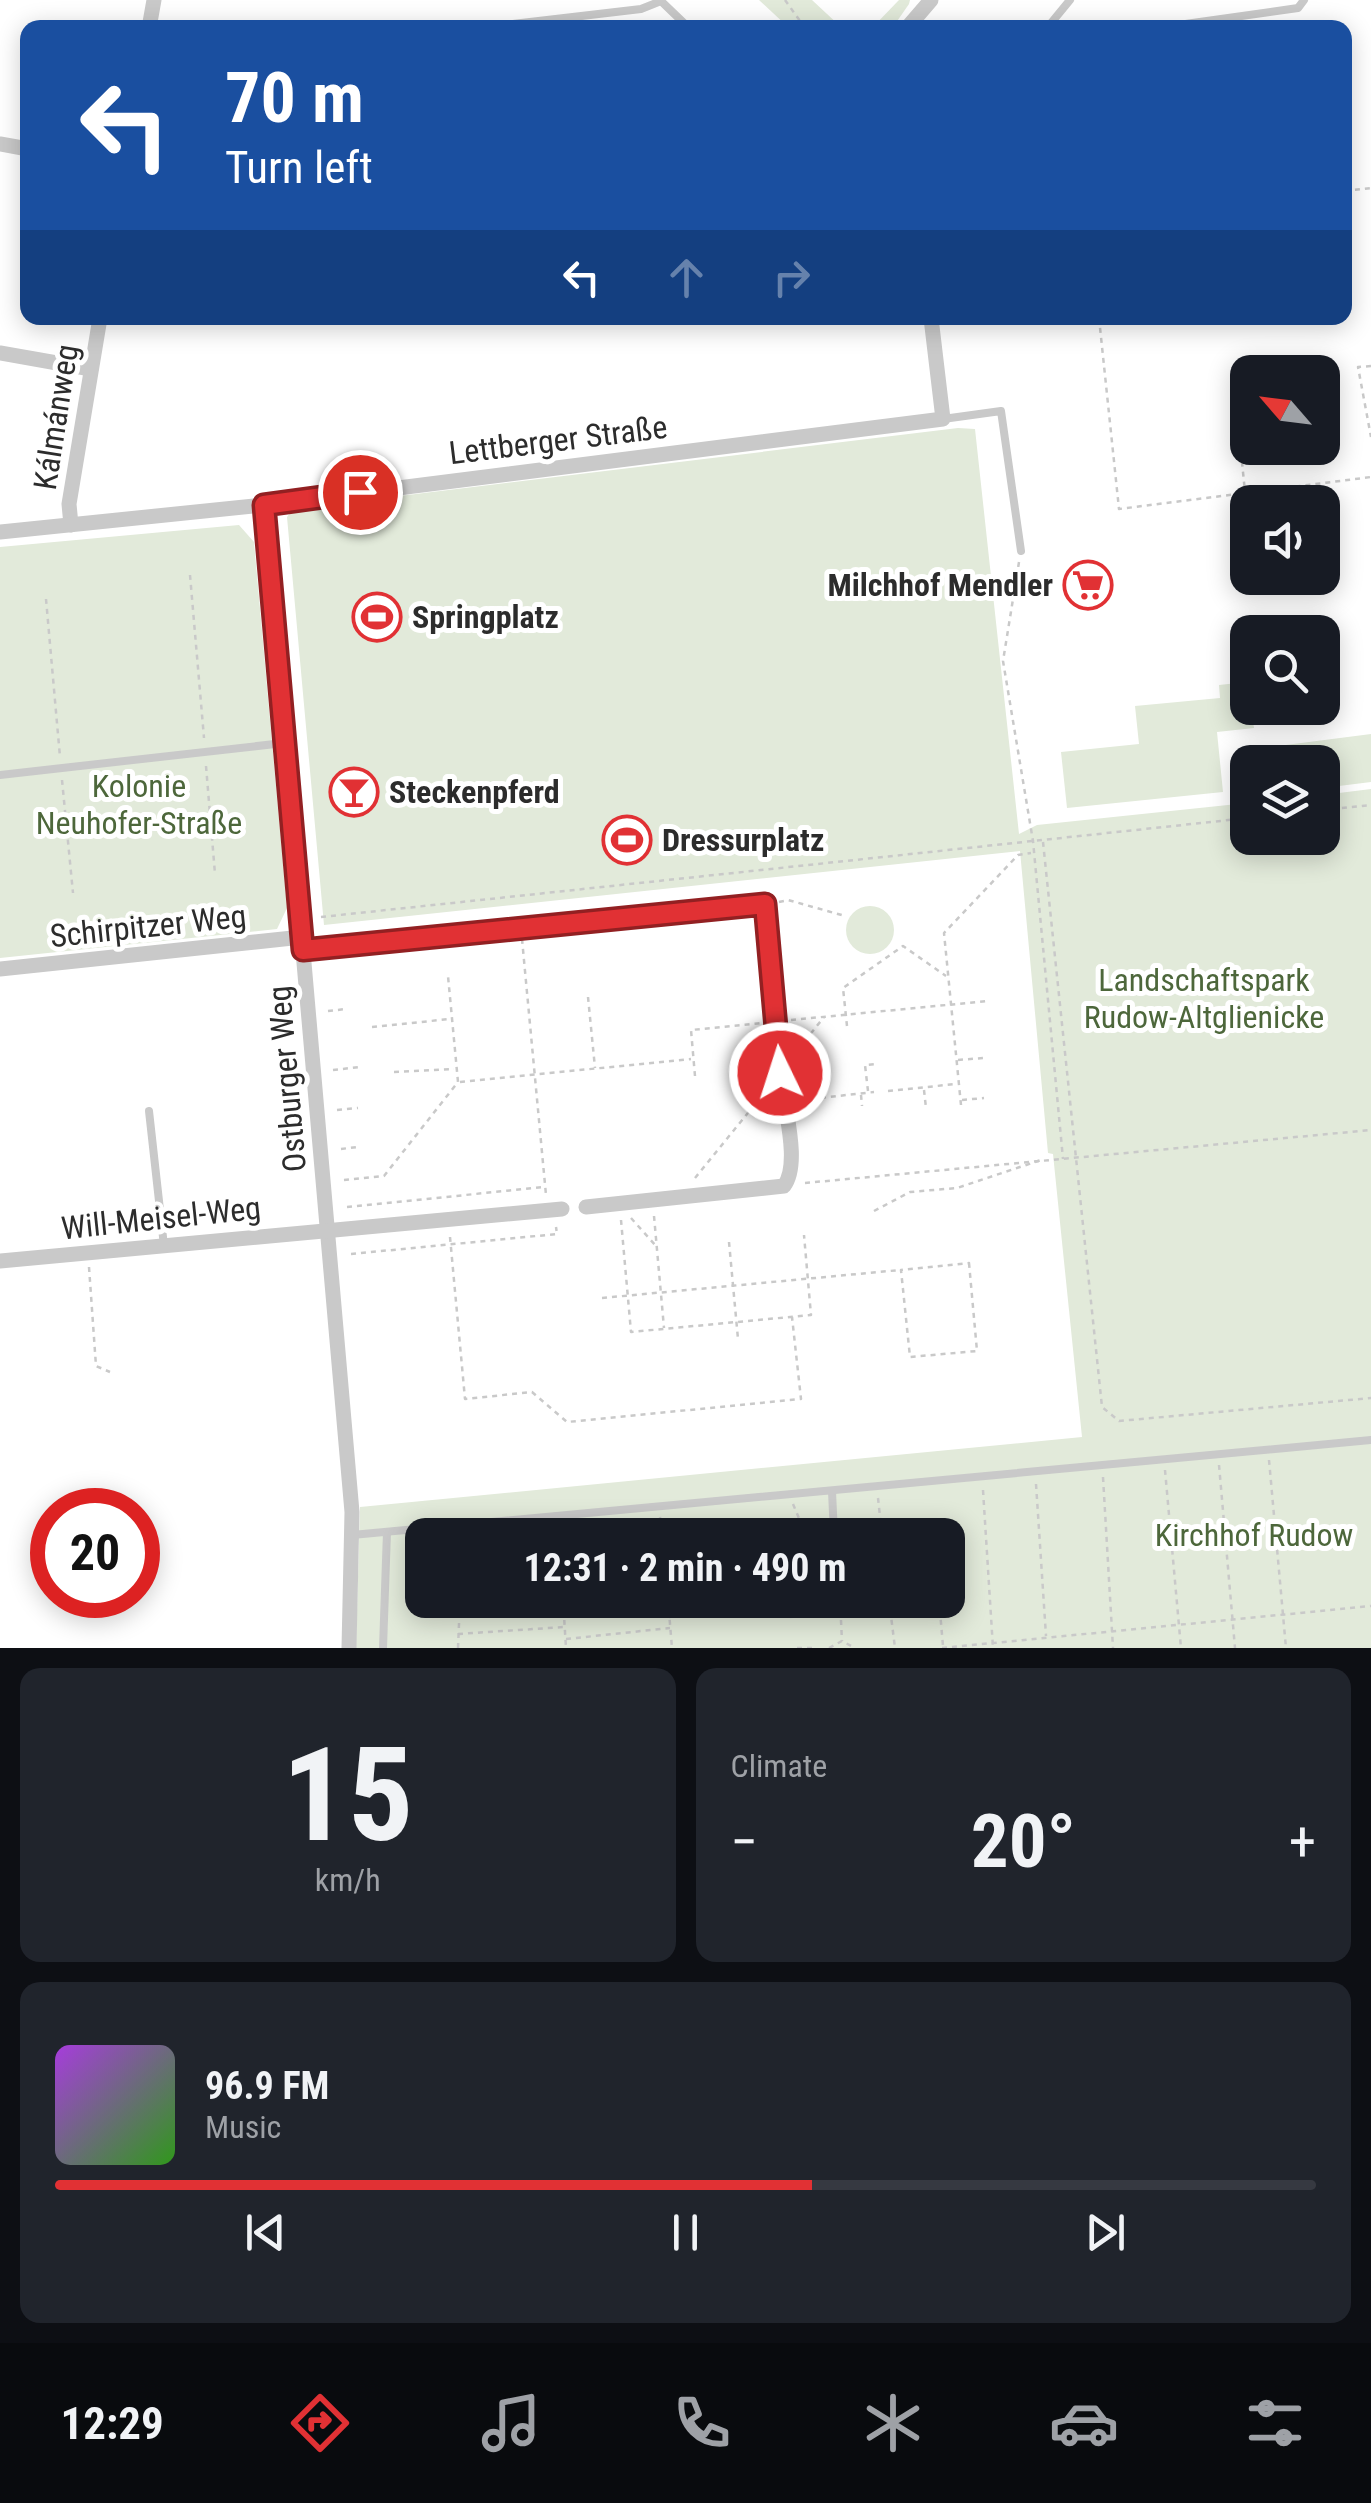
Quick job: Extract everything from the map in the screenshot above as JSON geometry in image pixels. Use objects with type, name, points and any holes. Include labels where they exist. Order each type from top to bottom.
[{"type":"street","points":[[914,20],[930,0]]},
{"type":"street","name":"Kálmánweg","points":[[71,525],[69,504],[99,325]]},
{"type":"street","points":[[932,325],[943,419]]},
{"type":"street","points":[[0,353],[91,369]]},
{"type":"street","name":"Lettberger Straße","points":[[0,532],[264,505],[943,419]]},
{"type":"street","name":"Ostburger Weg","points":[[264,505],[352,1535],[348,1648]]},
{"type":"street","name":"Schirpitzer Weg","points":[[0,969],[302,943]]},
{"type":"street","points":[[586,1207],[623,1208],[652,1201],[784,1186],[789,1179],[790,1153],[784,1098]]},
{"type":"street","name":"Will-Meisel-Weg","points":[[0,1261],[555,1210]]},
{"type":"lane","points":[[547,20],[641,9],[661,0],[681,20]]},
{"type":"lane","points":[[1054,20],[1070,0]]},
{"type":"lane","points":[[1213,20],[1298,8],[1304,0]]},
{"type":"lane","points":[[943,419],[1001,411],[1021,551]]},
{"type":"lane","points":[[0,775],[285,743]]},
{"type":"lane","points":[[302,943],[520,928],[765,904],[784,1098]]},
{"type":"lane","points":[[149,1111],[164,1246]]},
{"type":"lane","points":[[352,1535],[1371,1440]]},
{"type":"lane","points":[[832,1490],[833,1518]]},
{"type":"lane","points":[[382,1648],[387,1532]]},
{"type":"path","points":[[1100,325],[1118,509],[1230,496]]},
{"type":"path","points":[[1371,366],[1358,367],[1371,437]]},
{"type":"path","points":[[1316,485],[1371,478]]},
{"type":"path","points":[[1021,551],[1003,661],[1033,841],[1063,1159]]},
{"type":"path","points":[[190,575],[216,874]]},
{"type":"path","points":[[46,599],[73,893]]},
{"type":"path","points":[[1340,808],[1371,805]]},
{"type":"path","points":[[321,916],[1230,820]]},
{"type":"path","points":[[1042,840],[1102,1407],[1119,1421],[1371,1398]]},
{"type":"path","points":[[984,1098],[961,1103],[944,933],[1018,856],[1034,853]]},
{"type":"path","points":[[765,904],[788,900],[845,916]]},
{"type":"path","points":[[351,1254],[557,1234],[555,1210],[546,1187],[520,928]]},
{"type":"path","points":[[847,1026],[843,988],[903,946],[948,978]]},
{"type":"path","points":[[344,1180],[384,1176],[458,1082],[448,976]]},
{"type":"path","points":[[588,997],[594,1068]]},
{"type":"path","points":[[695,1076],[690,1030],[988,1001]]},
{"type":"path","points":[[328,1010],[346,1009]]},
{"type":"path","points":[[678,1198],[824,1017]]},
{"type":"path","points":[[372,1027],[452,1019]]},
{"type":"path","points":[[956,1060],[984,1058]]},
{"type":"path","points":[[458,1082],[694,1059]]},
{"type":"path","points":[[784,1098],[871,1093],[865,1066],[876,1064]]},
{"type":"path","points":[[333,1070],[360,1067]]},
{"type":"path","points":[[394,1072],[457,1069]]},
{"type":"path","points":[[888,1091],[959,1084]]},
{"type":"path","points":[[924,1087],[926,1108]]},
{"type":"path","points":[[861,1094],[862,1106]]},
{"type":"path","points":[[337,1110],[358,1108]]},
{"type":"path","points":[[784,1186],[1371,1130]]},
{"type":"path","points":[[341,1149],[357,1147]]},
{"type":"path","points":[[874,1211],[910,1192],[957,1188],[1042,1160]]},
{"type":"path","points":[[347,1207],[546,1187]]},
{"type":"path","points":[[652,1201],[664,1329]]},
{"type":"path","points":[[623,1208],[657,1247]]},
{"type":"path","points":[[623,1208],[631,1332],[811,1315],[804,1235]]},
{"type":"path","points":[[448,1220],[465,1398],[532,1392],[567,1422],[801,1399],[792,1317]]},
{"type":"path","points":[[729,1242],[738,1339]]},
{"type":"path","points":[[88,1253],[96,1366],[110,1372]]},
{"type":"path","points":[[602,1298],[969,1263],[977,1351],[910,1357],[901,1270]]},
{"type":"path","points":[[1268,1450],[1286,1648]]},
{"type":"path","points":[[1218,1454],[1234,1648]]},
{"type":"path","points":[[1164,1460],[1181,1648]]},
{"type":"path","points":[[1102,1466],[1113,1648]]},
{"type":"path","points":[[1035,1472],[1046,1637]]},
{"type":"path","points":[[982,1476],[993,1648]]},
{"type":"path","points":[[877,1486],[880,1518]]},
{"type":"path","points":[[789,1495],[799,1518]]},
{"type":"path","points":[[660,1507],[661,1518]]},
{"type":"path","points":[[940,1618],[942,1648],[1371,1606]]},
{"type":"path","points":[[458,1648],[459,1618]]},
{"type":"path","points":[[563,1618],[566,1648]]},
{"type":"path","points":[[669,1618],[672,1648]]},
{"type":"path","points":[[840,1618],[842,1642]]},
{"type":"path","points":[[892,1618],[895,1648]]},
{"type":"path","points":[[458,1634],[564,1626]]},
{"type":"path","points":[[566,1640],[670,1628]]},
{"type":"path","points":[[829,1648],[842,1642],[855,1648]]},
{"type":"path","points":[[797,1648],[812,1648]]},
{"type":"green space","points":[[759,0],[812,0],[833,20],[780,20]]},
{"type":"green space","points":[[899,0],[910,0],[898,20],[880,20]]},
{"type":"green space","points":[[975,429],[1019,834],[1037,825],[1230,805],[1230,855],[1340,855],[1340,793],[1371,789],[1371,1648],[356,1648],[360,1507],[1082,1437],[1053,1154],[1048,1153],[1020,851],[324,925],[287,517],[293,509]]},
{"type":"green space","name":"Kolonie Neuhofer-Straße","points":[[239,525],[254,542],[287,908],[277,929],[0,958],[0,547]]},
{"type":"green space","points":[[1230,684],[1230,725],[1254,728],[1217,732],[1223,792],[1067,808],[1061,752],[1139,744],[1135,706],[1220,698],[1219,685]]},
{"type":"green space","points":[[1371,734],[1371,782],[1340,786],[1340,745],[1285,745]]},
{"type":"green space","points":[[870,906],[887,913],[894,930],[887,947],[870,954],[853,947],[846,930],[853,913]]},
{"type":"place","name":"Milchhof Mendler","points":[[1088,585]]},
{"type":"place","name":"Springplatz","points":[[377,617]]},
{"type":"place","name":"Steckenpferd","points":[[354,792]]},
{"type":"place","name":"Dressurplatz","points":[[627,840]]},
{"type":"route","points":[[360,492],[264,505],[303,950],[765,904],[780,1073]]},
{"type":"park label","name":"Landschaftspark Rudow-Altglienicke","points":[[1204,998]]},
{"type":"park label","name":"Kirchhof Rudow","points":[[1254,1535]]}]
